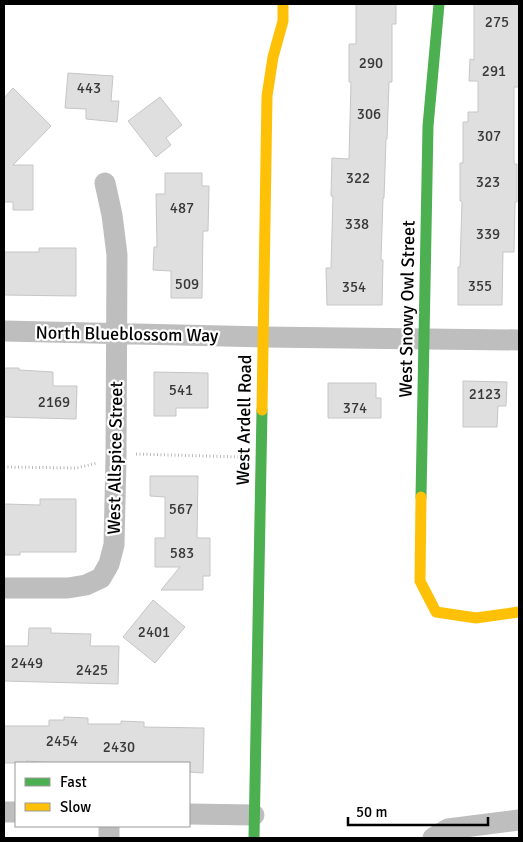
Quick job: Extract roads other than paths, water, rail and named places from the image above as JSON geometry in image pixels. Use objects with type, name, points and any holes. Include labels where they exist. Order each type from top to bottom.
[{"type":"street","name":"West Ardell Road","points":[[254,838],[267,96],[282,20],[283,4]]},
{"type":"street","name":"West Snowy Owl Street","points":[[439,4],[428,126],[420,581],[436,612],[476,618],[519,612]]},
{"type":"street","name":"West Allspice Street","points":[[4,588],[68,588],[86,585],[101,578],[109,564],[114,545],[117,255],[112,215],[105,183]]},
{"type":"street","name":"North Blueblossom Way","points":[[4,332],[519,340]]},
{"type":"street","points":[[190,814],[254,814]]},
{"type":"street","points":[[433,838],[448,829],[519,820]]}]
